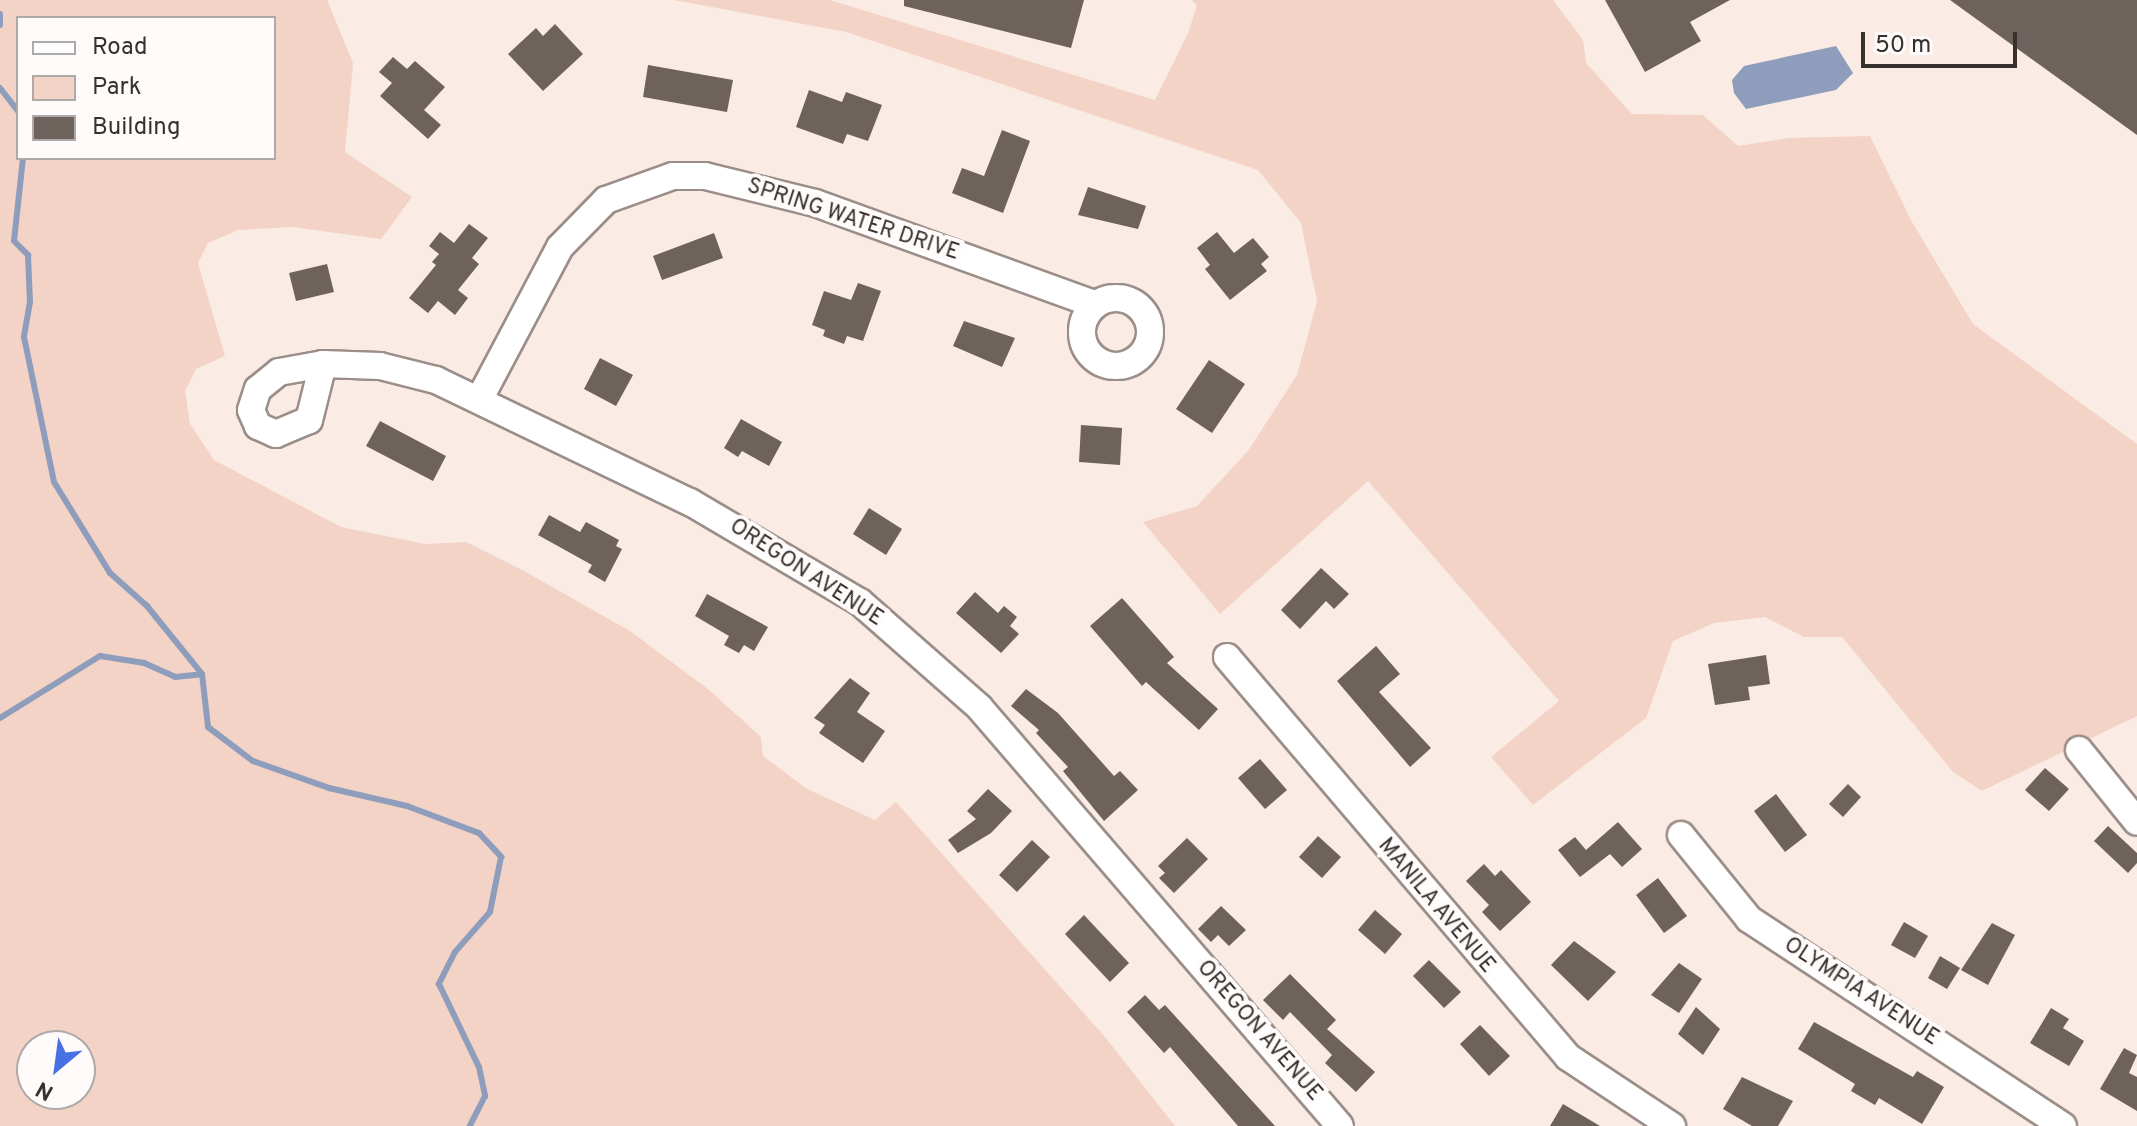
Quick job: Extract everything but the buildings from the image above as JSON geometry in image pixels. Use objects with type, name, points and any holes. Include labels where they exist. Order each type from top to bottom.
[{"type":"street","name":"SPRING WATER DRIVE","points":[[479,400],[560,247],[606,200],[673,176],[705,176],[815,203],[1094,304]]},
{"type":"street","name":"OREGON AVENUE","points":[[323,364],[380,366],[436,380],[690,502],[785,554],[860,602],[917,649],[979,707],[1340,1126]]},
{"type":"street","name":"MANILA AVENUE","points":[[1227,657],[1568,1057],[1672,1126]]},
{"type":"street","points":[[2079,750],[2137,822]]},
{"type":"street","name":"OLYMPIA AVENUE","points":[[1681,835],[1749,919],[2063,1126]]},
{"type":"green space","points":[[0,0],[327,0],[353,63],[345,152],[412,197],[381,239],[292,227],[238,230],[208,243],[198,263],[225,356],[196,369],[185,391],[190,424],[214,460],[341,527],[425,544],[466,542],[524,571],[630,631],[708,689],[761,737],[763,756],[807,789],[875,820],[896,802],[1105,1037],[1175,1126],[0,1126]]},
{"type":"green space","points":[[674,0],[830,0],[1155,100],[1188,33],[1197,6],[1192,0],[1553,0],[1583,40],[1586,63],[1632,114],[1703,115],[1738,146],[1789,138],[1870,136],[1912,222],[1973,324],[2137,444],[2137,716],[1982,791],[1953,772],[1842,637],[1804,637],[1765,617],[1714,623],[1673,641],[1646,718],[1533,805],[1491,757],[1559,701],[1368,481],[1220,614],[1143,522],[1197,506],[1248,451],[1297,375],[1317,301],[1301,223],[1258,170],[846,32]]},
{"type":"water","points":[[1836,46],[1853,73],[1836,90],[1746,109],[1734,93],[1732,80],[1744,66]]},
{"type":"waterway","points":[[0,14],[0,25]]},
{"type":"waterway","points":[[0,88],[16,108]]},
{"type":"waterway","points":[[23,160],[14,241],[28,255],[30,302],[24,337],[54,482],[110,573],[147,606],[202,674]]},
{"type":"waterway","points":[[0,718],[100,656],[144,663],[175,677],[202,674],[208,727],[253,761],[329,788],[407,806],[479,833],[501,857],[490,912],[455,952],[439,984],[479,1067],[485,1096],[470,1126]]}]
